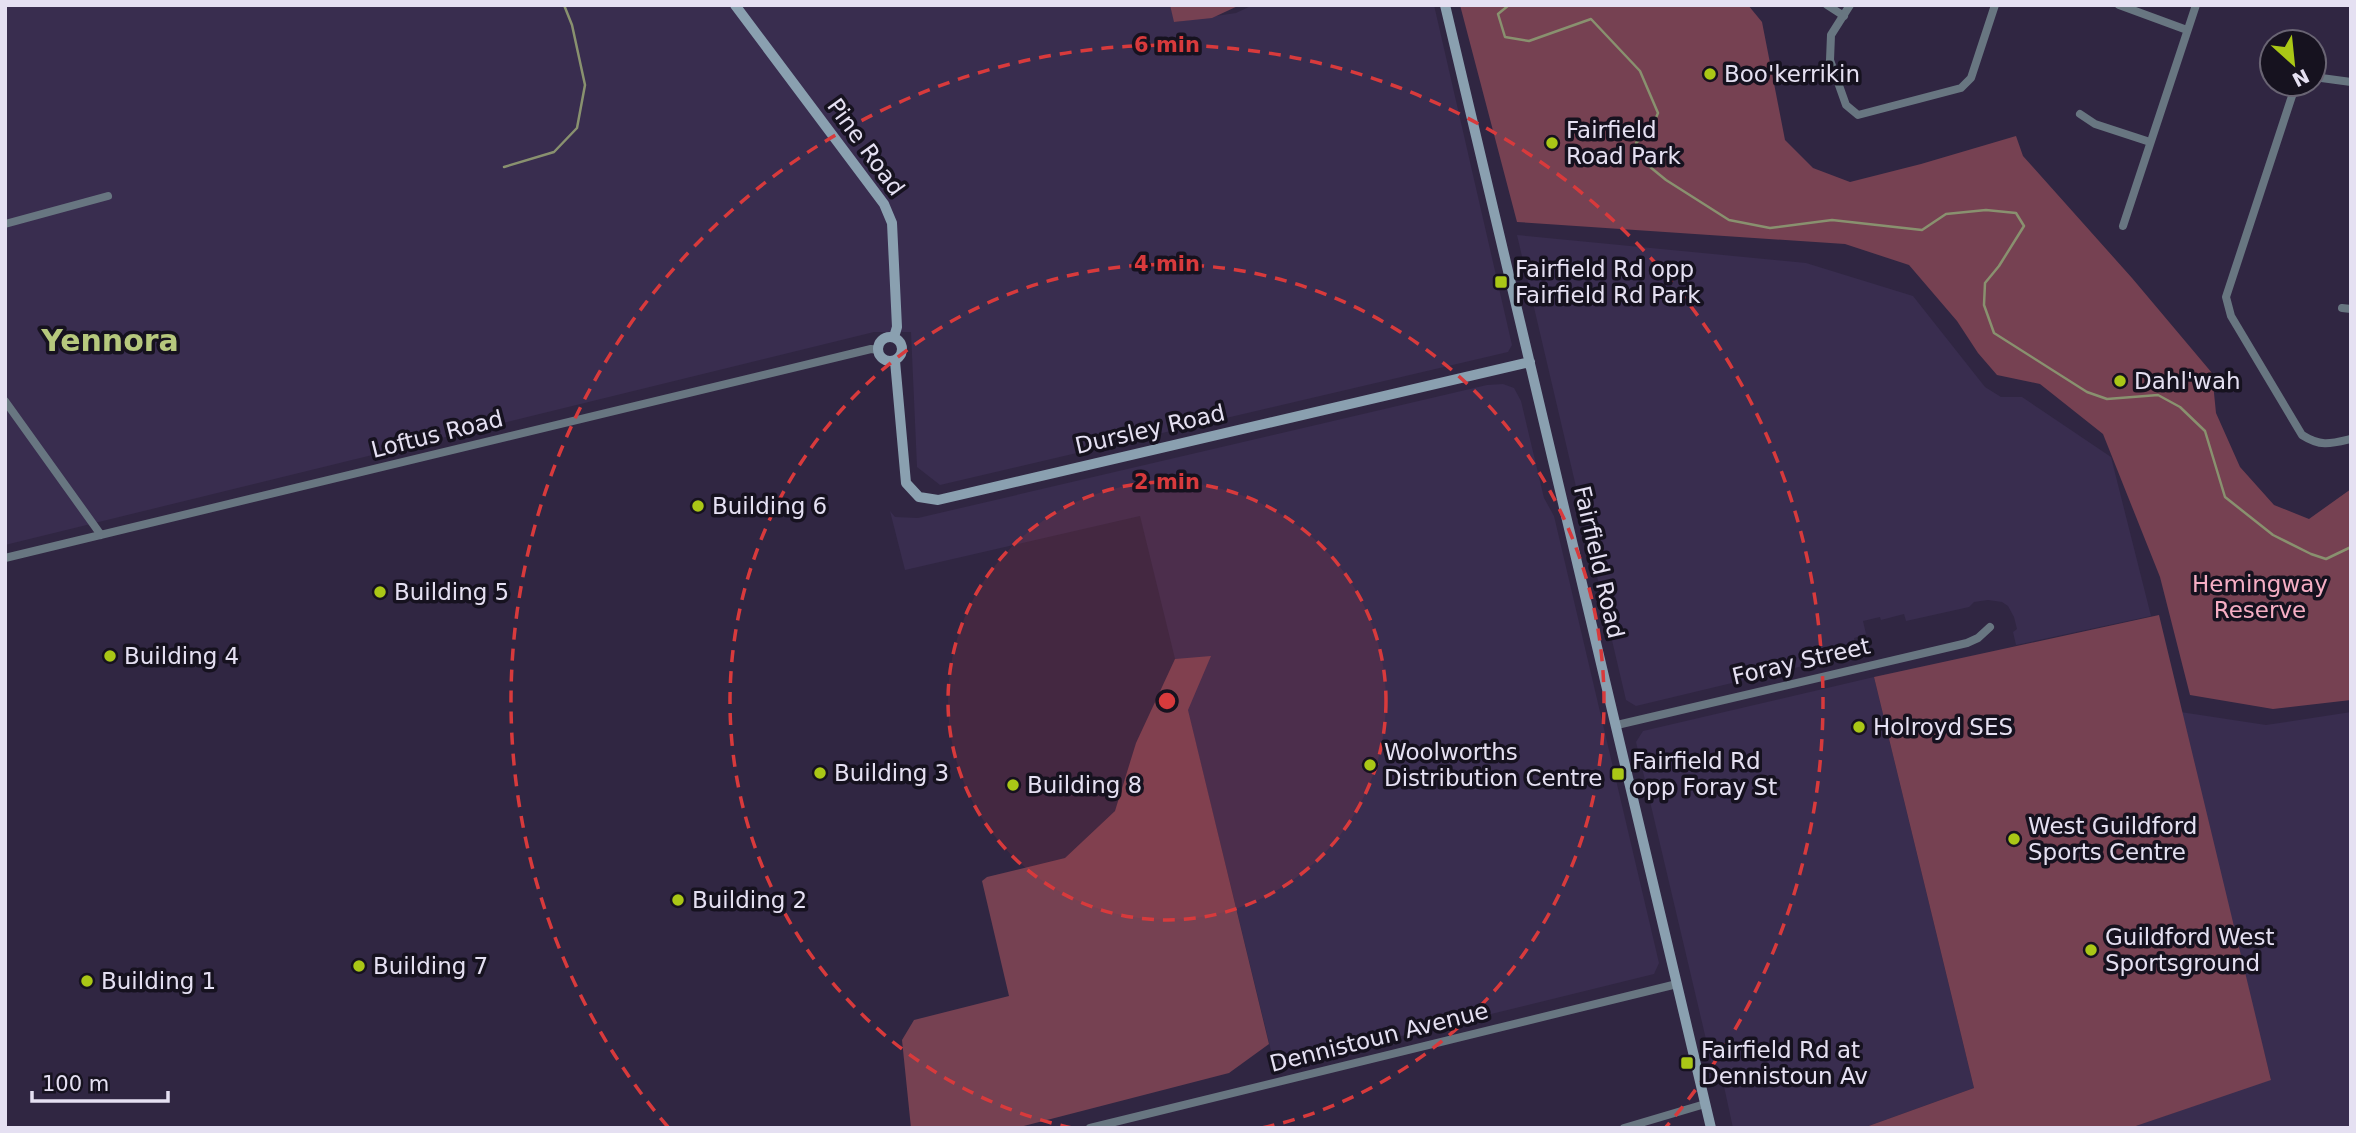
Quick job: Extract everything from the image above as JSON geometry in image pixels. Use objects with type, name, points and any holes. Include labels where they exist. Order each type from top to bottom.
[{"type":"street","name":"Pine Road","points":[[735,5],[884,204],[892,223],[897,327],[894,337]]},
{"type":"street","name":"Fairfield Road","points":[[1446,5],[1711,1128]]},
{"type":"street","points":[[1827,5],[1844,16]]},
{"type":"street","points":[[1850,5],[1831,36],[1830,60],[1846,105],[1857,115],[1961,88],[1971,78],[1995,5]]},
{"type":"street","points":[[2119,5],[2187,30]]},
{"type":"street","points":[[2123,226],[2196,5]]},
{"type":"street","points":[[2328,78],[2351,82]]},
{"type":"street","points":[[2291,98],[2226,297],[2231,316],[2302,435],[2314,443],[2329,444],[2351,439]]},
{"type":"street","points":[[2080,114],[2095,124],[2150,142]]},
{"type":"street","points":[[5,224],[108,196]]},
{"type":"street","points":[[894,337],[900,342],[902,349],[900,356],[894,361],[883,359],[878,350],[883,339],[894,337]]},
{"type":"street","name":"Loftus Road","points":[[5,558],[844,355],[878,350]]},
{"type":"street","name":"Dursley Road","points":[[894,361],[897,367],[905,483],[919,497],[938,500],[1530,362]]},
{"type":"street","points":[[5,401],[101,535]]},
{"type":"street","name":"Foray Street","points":[[1616,725],[1966,643],[1978,638],[1990,627]]},
{"type":"street","name":"Dennistoun Avenue","points":[[1090,1128],[1677,984]]},
{"type":"street","points":[[1624,1128],[1706,1104]]},
{"type":"shaded area","points":[[5,5],[1170,5],[1175,22],[1236,13],[1253,5],[1434,5],[1512,345],[1508,352],[940,485],[917,467],[911,332],[874,332],[5,545]]},
{"type":"shaded area","points":[[1517,235],[1806,263],[1913,296],[1985,387],[2001,397],[2022,397],[2111,457],[2151,616],[2016,645],[2013,632],[2017,629],[2014,617],[2008,606],[2002,602],[1974,602],[1969,607],[1906,621],[1904,614],[1881,620],[1880,617],[1863,621],[1866,634],[1854,638],[1857,653],[1636,706],[1626,700]]},
{"type":"shaded area","points":[[1503,384],[1514,388],[1521,401],[1544,498],[1554,516],[1659,963],[1654,974],[1275,1067],[1140,516],[905,570],[890,511],[895,517],[918,518],[1487,385]]},
{"type":"shaded area","points":[[1874,677],[1974,1088],[1863,1128],[1733,1128],[1720,1068],[1713,1069],[1636,742],[1643,731]]},
{"type":"shaded area","points":[[2174,711],[2266,725],[2351,712],[2351,1128],[2130,1128],[2271,1079]]},
{"type":"green space","points":[[1170,5],[1240,5],[1212,18],[1174,22]]},
{"type":"green space","name":"Fairfield Road Park","points":[[1460,5],[1748,5],[1762,22],[1785,140],[1813,168],[1850,182],[2016,136],[2023,156],[2212,373],[2216,413],[2240,467],[2274,505],[2309,519],[2351,489],[2351,700],[2273,709],[2190,695],[2160,577],[2103,434],[2040,384],[1997,375],[1978,353],[1957,321],[1909,265],[1845,244],[1517,222]]},
{"type":"green space","name":"Guildford West Sportsground","points":[[2159,615],[2271,1080],[2130,1128],[1863,1128],[1974,1088],[1874,677]]},
{"type":"green space","points":[[1211,656],[1188,710],[1269,1044],[1229,1073],[1016,1128],[911,1128],[902,1040],[914,1020],[1009,996],[982,881],[987,877],[1065,858],[1115,811],[1136,743],[1175,659]]},
{"type":"waterway","points":[[504,167],[554,152],[577,128],[585,85],[572,25],[564,5]]},
{"type":"waterway","points":[[1509,5],[1498,14],[1505,37],[1529,41],[1591,19],[1640,71],[1658,113],[1651,129],[1636,143],[1644,162],[1666,180],[1729,220],[1770,228],[1832,220],[1922,230],[1946,214],[1986,210],[2016,213],[2024,226],[1985,283],[1984,305],[1994,333],[2087,392],[2107,399],[2158,395],[2180,407],[2205,431],[2225,497],[2273,535],[2311,554],[2326,559],[2351,547]]},
{"type":"place","name":"Boo'kerrikin","points":[[1710,74]]},
{"type":"place","name":"Fairfield Road Park","points":[[1552,143]]},
{"type":"place","name":"Fairfield Rd opp Fairfield Rd Park","points":[[1501,282]]},
{"type":"place","name":"Dahl'wah","points":[[2120,381]]},
{"type":"place","name":"Building 6","points":[[698,506]]},
{"type":"place","name":"Building 5","points":[[380,592]]},
{"type":"place","name":"Building 4","points":[[110,656]]},
{"type":"place","name":"Holroyd SES","points":[[1859,727]]},
{"type":"place","name":"Woolworths Distribution Centre","points":[[1370,765]]},
{"type":"place","name":"Building 3","points":[[820,773]]},
{"type":"place","name":"Fairfield Rd opp Foray St","points":[[1618,774]]},
{"type":"place","name":"Building 8","points":[[1013,785]]},
{"type":"place","name":"West Guildford Sports Centre","points":[[2014,839]]},
{"type":"place","name":"Building 2","points":[[678,900]]},
{"type":"place","name":"Guildford West Sportsground","points":[[2091,950]]},
{"type":"place","name":"Building 7","points":[[359,966]]},
{"type":"place","name":"Building 1","points":[[87,981]]},
{"type":"place","name":"Fairfield Rd at Dennistoun Av","points":[[1687,1063]]},
{"type":"district","name":"Yennora","points":[[110,340]]},
{"type":"park label","name":"Hemingway Reserve","points":[[2260,597]]}]
